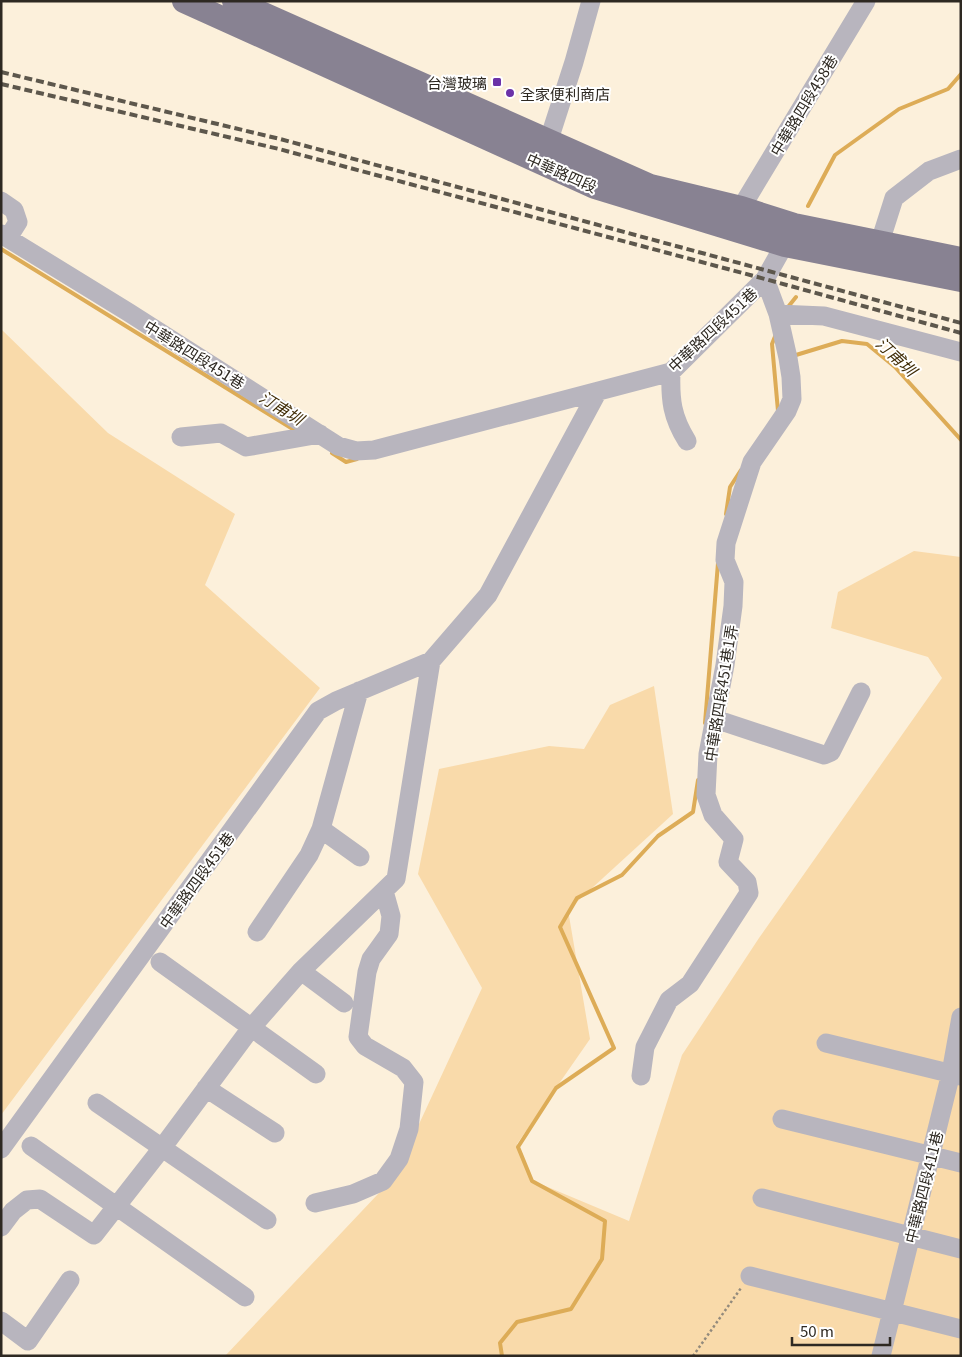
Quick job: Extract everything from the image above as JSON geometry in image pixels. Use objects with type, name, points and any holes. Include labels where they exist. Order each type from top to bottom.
[{"type":"main road","name":"中華路四段","points":[[184,1],[545,152],[650,186],[741,208],[790,235]]},
{"type":"main road","name":"中華路四段","points":[[234,1],[545,152],[595,187],[790,235],[878,253],[961,280]]},
{"type":"main road","name":"中華路四段","points":[[878,253],[961,259]]},
{"type":"lane","points":[[545,152],[591,1]]},
{"type":"lane","name":"中華路四段458巷","points":[[741,208],[866,1]]},
{"type":"lane","points":[[878,253],[894,198],[929,171],[961,159]]},
{"type":"lane","points":[[1,201],[14,210],[18,222],[5,236]]},
{"type":"lane","name":"中華路四段451巷","points":[[5,236],[338,446],[356,451],[374,450],[671,372],[765,279],[790,235]]},
{"type":"lane","name":"中華路四段451巷1弄","points":[[641,1076],[645,1048],[669,1000],[690,984],[749,893],[747,882],[728,862],[734,839],[713,815],[706,795],[708,754],[725,665],[733,606],[734,582],[724,560],[726,543],[752,462],[787,410],[792,399],[791,377],[778,314],[765,279]]},
{"type":"lane","points":[[778,314],[824,316],[961,352]]},
{"type":"lane","points":[[671,372],[670,398],[677,425],[687,441]]},
{"type":"lane","name":"中華路四段451巷","points":[[1,1149],[318,712],[336,701],[431,661],[488,595],[598,390]]},
{"type":"lane","points":[[181,437],[221,433],[246,447],[320,434]]},
{"type":"lane","points":[[1,1227],[13,1211],[26,1200],[40,1199],[94,1236],[251,1028],[301,971],[396,879],[431,661]]},
{"type":"lane","points":[[257,932],[309,855],[321,829],[359,691]]},
{"type":"lane","points":[[715,719],[824,754],[831,752],[861,692]]},
{"type":"lane","points":[[321,829],[360,857]]},
{"type":"lane","points":[[315,1203],[353,1194],[383,1181],[399,1159],[409,1129],[414,1082],[404,1068],[365,1046],[358,1037],[369,966],[389,934],[392,916],[384,891]]},
{"type":"lane","points":[[160,962],[316,1074]]},
{"type":"lane","points":[[301,971],[344,1003]]},
{"type":"lane","name":"中華路四段411巷","points":[[881,1356],[931,1155],[956,1075],[961,1017]]},
{"type":"lane","points":[[826,1043],[956,1075]]},
{"type":"lane","points":[[206,1088],[275,1133]]},
{"type":"lane","points":[[97,1103],[267,1220]]},
{"type":"lane","points":[[782,1119],[961,1163]]},
{"type":"lane","points":[[31,1146],[245,1297]]},
{"type":"lane","points":[[762,1198],[961,1249]]},
{"type":"lane","points":[[750,1276],[961,1329]]},
{"type":"lane","points":[[1,1321],[28,1341],[70,1280]]},
{"type":"path","points":[[693,1356],[750,1276]]},
{"type":"shaded area","points":[[1,329],[108,433],[235,514],[205,585],[320,688],[1,1115]]},
{"type":"shaded area","points":[[914,551],[961,557],[961,1356],[225,1356],[395,1176],[482,988],[418,874],[439,769],[549,746],[584,749],[610,705],[654,686],[673,814],[568,910],[590,1039],[517,1144],[531,1180],[629,1221],[682,1055],[759,938],[942,678],[928,657],[831,628],[838,592]]},
{"type":"waterway","points":[[808,206],[835,155],[899,109],[948,89],[961,74]]},
{"type":"waterway","name":"汀甫圳","points":[[1,249],[296,431]]},
{"type":"waterway","points":[[788,307],[796,297]]},
{"type":"waterway","points":[[776,334],[772,344],[778,411]]},
{"type":"waterway","name":"汀甫圳","points":[[796,355],[842,341],[867,344],[895,367],[961,440]]},
{"type":"waterway","name":"汀甫圳","points":[[332,453],[346,462],[357,459]]},
{"type":"waterway","points":[[726,514],[730,487],[741,470]]},
{"type":"waterway","points":[[705,723],[718,563]]},
{"type":"waterway","points":[[502,1356],[500,1343],[517,1322],[571,1309],[602,1259],[605,1221],[532,1181],[518,1147],[556,1088],[614,1048],[560,927],[577,898],[622,875],[658,836],[693,812],[698,780]]},
{"type":"railway","points":[[1,72],[280,139],[961,323]]},
{"type":"railway","points":[[1,84],[279,149],[961,333]]},
{"type":"place","name":"台灣玻璃","points":[[497,82]]},
{"type":"place","name":"全家便利商店","points":[[510,93]]}]
